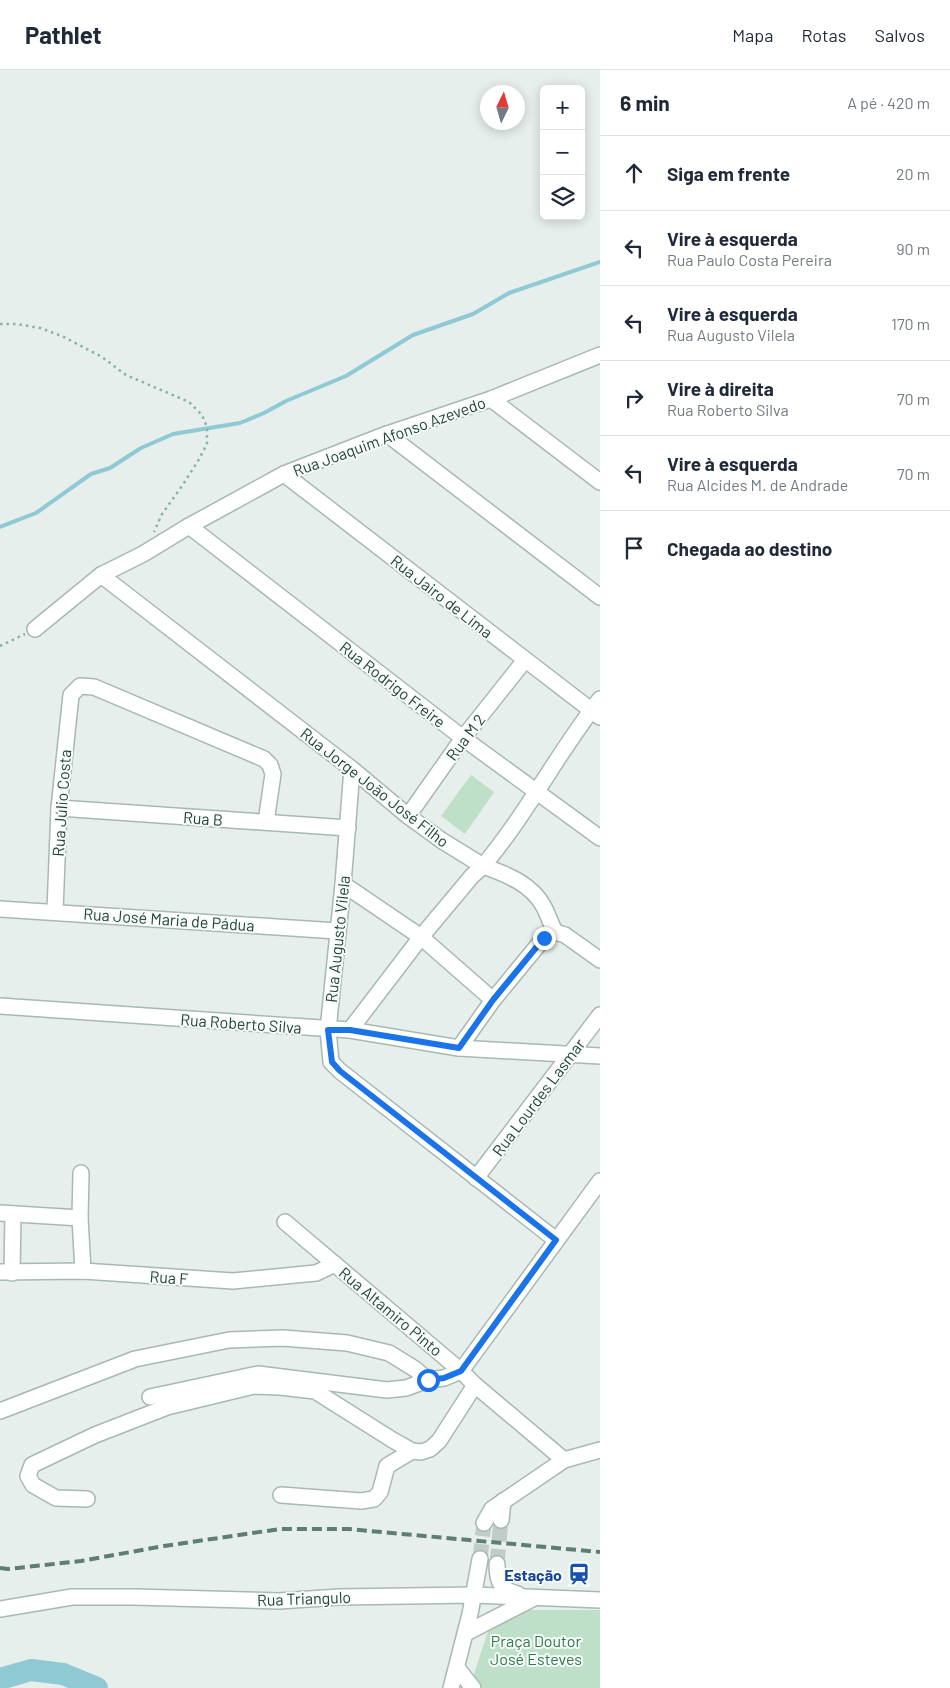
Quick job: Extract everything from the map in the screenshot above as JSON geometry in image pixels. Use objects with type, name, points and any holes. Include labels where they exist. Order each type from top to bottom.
[{"type":"street","name":"Rua Joaquim Afonso Azevedo","points":[[35,629],[101,575],[143,554],[189,526],[284,474],[387,434],[491,399],[598,358]]},
{"type":"street","points":[[491,399],[600,482]]},
{"type":"street","points":[[387,434],[600,597]]},
{"type":"street","name":"Rua Jairo de Lima","points":[[284,474],[525,660],[597,708]]},
{"type":"street","name":"Rua Rodrigo Freire","points":[[189,526],[463,738],[600,838]]},
{"type":"street","name":"Rua Jorge João José Filho","points":[[101,575],[352,769],[408,816],[441,840],[483,866],[520,882],[544,905],[555,932]]},
{"type":"street","name":"Rua M 2","points":[[408,816],[463,738],[525,660]]},
{"type":"street","name":"Rua Júlio Costa","points":[[55,911],[59,808],[71,694],[80,686],[94,686],[264,759],[270,764],[273,774],[266,822]]},
{"type":"street","points":[[350,1030],[421,937],[472,876],[504,842],[536,791],[597,708]]},
{"type":"street","name":"Rua Augusto Vilela","points":[[352,769],[343,884],[328,1030],[332,1062],[340,1071],[556,1240]]},
{"type":"street","name":"Rua B","points":[[59,808],[348,828]]},
{"type":"street","points":[[343,884],[421,937],[493,1000]]},
{"type":"street","name":"Rua José Maria de Pádua","points":[[0,908],[337,931]]},
{"type":"street","points":[[459,1048],[493,1000],[544,938],[555,932],[568,937],[600,960]]},
{"type":"street","name":"Rua Roberto Silva","points":[[0,1006],[328,1030],[350,1030],[459,1048],[600,1056]]},
{"type":"street","name":"Rua Lourdes Lasmar","points":[[476,1178],[600,1015]]},
{"type":"street","points":[[81,1173],[80,1218],[83,1271]]},
{"type":"street","points":[[150,1397],[258,1374],[387,1390],[406,1388],[428,1380],[444,1378],[461,1371],[600,1181]]},
{"type":"street","points":[[6,1272],[7,1213],[80,1218]]},
{"type":"street","name":"Rua Altamiro Pinto","points":[[285,1222],[564,1460]]},
{"type":"street","name":"Rua F","points":[[6,1272],[83,1271],[233,1281],[316,1273],[335,1264]]},
{"type":"street","points":[[0,1411],[135,1358],[229,1340],[283,1338],[347,1343],[389,1353],[415,1369],[428,1380]]},
{"type":"street","points":[[86,1499],[56,1498],[33,1485],[28,1476],[32,1465],[95,1435],[167,1407],[254,1386],[280,1387],[315,1392],[366,1425],[412,1451],[421,1452],[435,1446],[475,1385]]},
{"type":"street","points":[[281,1495],[361,1501],[374,1499],[380,1492],[387,1466],[412,1451]]},
{"type":"street","points":[[484,1523],[492,1509],[564,1460],[600,1451]]},
{"type":"street","points":[[500,1520],[503,1501]]},
{"type":"street","points":[[451,1688],[466,1633],[480,1559]]},
{"type":"street","points":[[497,1564],[500,1584],[505,1589],[534,1598]]},
{"type":"street","points":[[474,1595],[600,1600]]},
{"type":"street","name":"Rua Triangulo","points":[[0,1609],[72,1597],[278,1601],[339,1597],[474,1595]]},
{"type":"street","points":[[466,1633],[534,1598]]},
{"type":"street","points":[[457,1668],[473,1688]]},
{"type":"path","points":[[0,324],[17,324],[40,328],[62,336],[102,357],[126,375],[189,402],[202,415],[207,427],[207,444],[182,486],[162,514],[143,554]]},
{"type":"path","points":[[0,646],[35,629]]},
{"type":"green space","points":[[471,775],[494,792],[465,834],[441,816]]},
{"type":"green space","name":"Praça Doutor José Esteves","points":[[514,1610],[600,1610],[600,1688],[483,1688],[473,1677],[490,1625]]},
{"type":"waterway","points":[[0,527],[36,513],[91,474],[110,468],[141,448],[173,434],[240,423],[346,376],[413,335],[473,314],[509,293],[600,262]]},
{"type":"waterway","points":[[0,1679],[31,1670],[63,1674],[97,1688]]},
{"type":"tunnel","points":[[497,1564],[501,1520]]},
{"type":"tunnel","points":[[480,1559],[484,1523]]},
{"type":"railway","points":[[0,1568],[8,1569],[81,1561],[164,1546],[280,1529],[348,1529],[600,1552]]},
{"type":"place","name":"Estação","points":[[579,1574]]},
{"type":"route","points":[[428,1380],[444,1378],[461,1371],[556,1240],[340,1071],[332,1062],[328,1030],[350,1030],[459,1048],[493,1000],[544,938]]}]
